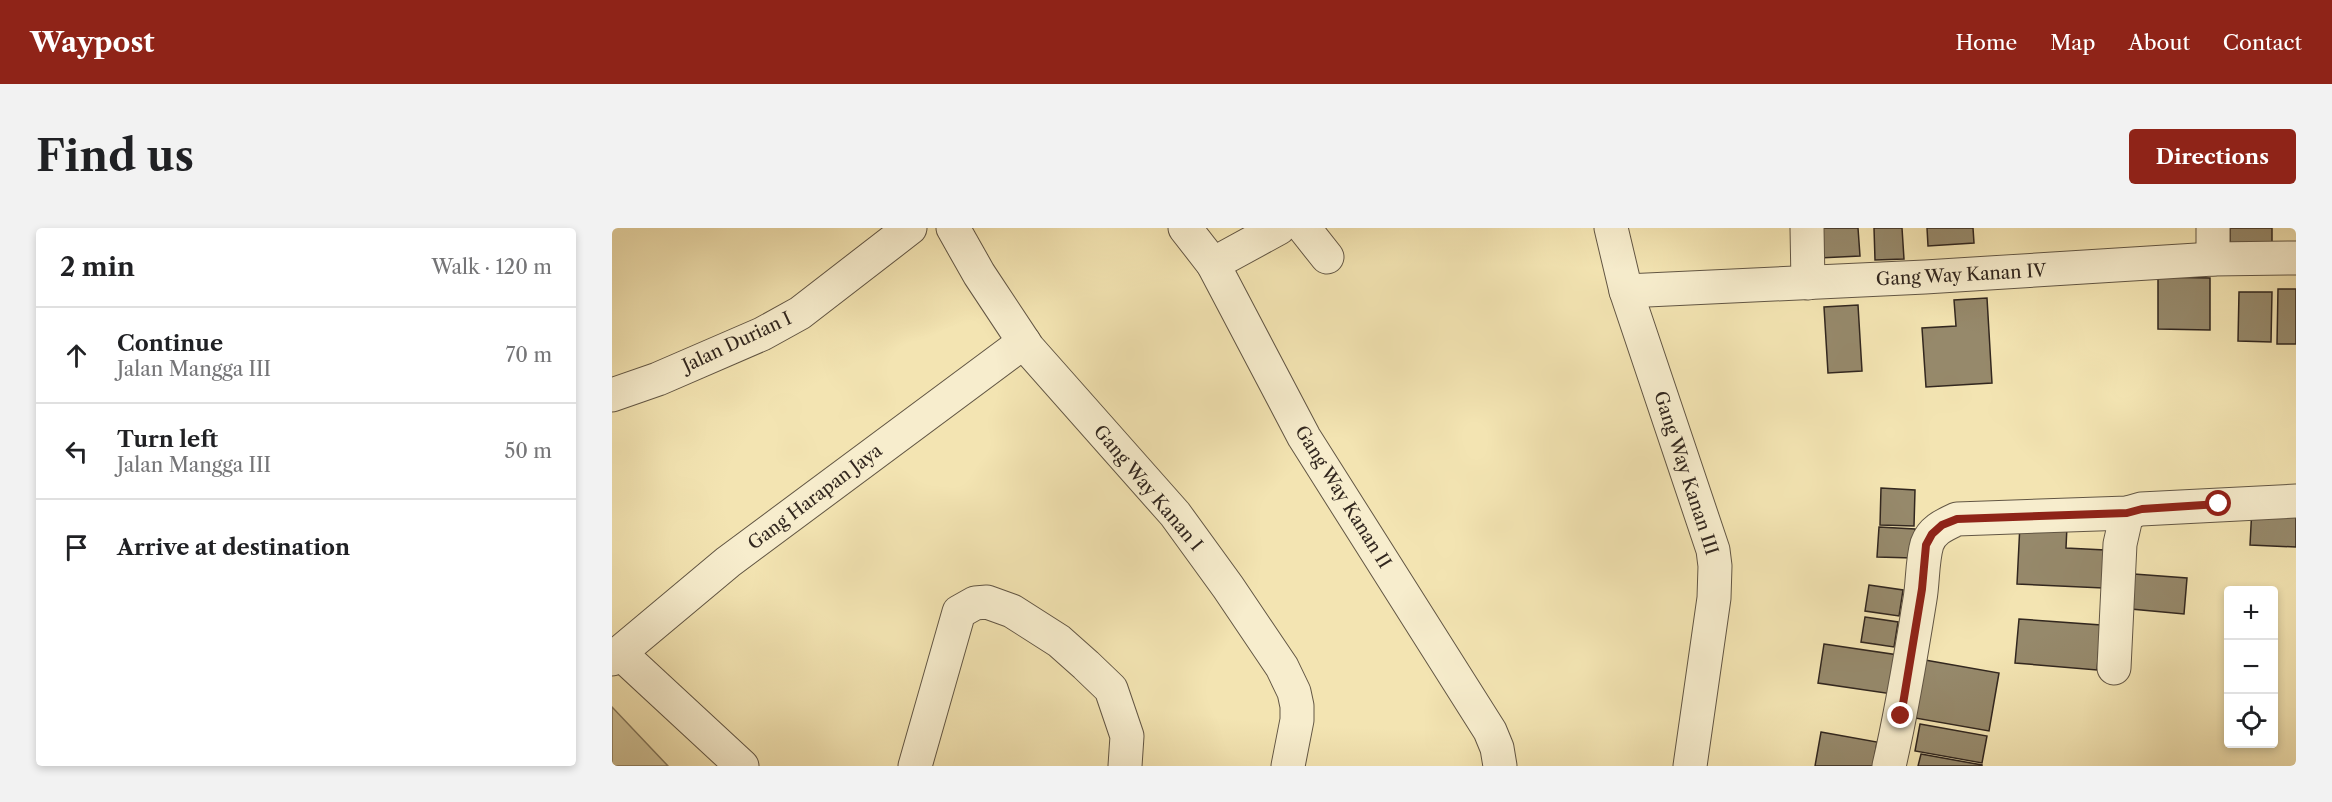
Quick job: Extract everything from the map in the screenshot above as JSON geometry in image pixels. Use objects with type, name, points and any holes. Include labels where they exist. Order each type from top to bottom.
[{"type":"street","name":"Jalan Durian I","points":[[612,395],[658,379],[762,334],[800,313],[910,228]]},
{"type":"street","name":"Gang Way Kanan I","points":[[953,228],[979,274],[1024,342],[1175,514],[1228,587],[1281,667],[1294,692],[1297,706],[1297,720],[1288,766]]},
{"type":"street","name":"Gang Way Kanan II","points":[[1185,228],[1213,264],[1304,437],[1490,731],[1497,748],[1500,766]]},
{"type":"street","points":[[1213,264],[1279,228]]},
{"type":"street","points":[[1304,228],[1327,257]]},
{"type":"street","name":"Gang Way Kanan III","points":[[1611,228],[1626,291],[1713,550],[1714,598],[1690,766]]},
{"type":"street","points":[[1807,228],[1808,283]]},
{"type":"street","name":"Gang Way Kanan IV","points":[[1626,291],[1925,278],[2212,243],[2296,258]]},
{"type":"street","name":"Gang Harapan Jaya","points":[[616,656],[728,562],[1024,342]]},
{"type":"street","points":[[1889,766],[1901,716],[1922,589],[1926,545],[1932,534],[1942,525],[1957,519],[2127,513],[2142,509],[2296,501]]},
{"type":"street","points":[[2114,669],[2120,544],[2127,513]]},
{"type":"street","points":[[915,766],[959,612],[975,603],[987,602],[1011,612],[1059,641],[1111,689],[1127,736],[1125,766]]},
{"type":"street","points":[[616,656],[741,766]]},
{"type":"shaded area","points":[[612,707],[668,766],[612,766]]},
{"type":"building","points":[[1818,228],[1858,228],[1860,256],[1819,258]]},
{"type":"building","points":[[1874,228],[1902,228],[1904,259],[1875,260]]},
{"type":"building","points":[[1927,228],[1973,228],[1974,243],[1928,246]]},
{"type":"building","points":[[2230,228],[2272,228],[2272,249],[2230,249]]},
{"type":"building","points":[[2158,277],[2210,278],[2210,330],[2158,329]]},
{"type":"building","points":[[2278,289],[2296,289],[2296,344],[2277,344]]},
{"type":"building","points":[[2239,292],[2272,292],[2271,342],[2238,341]]},
{"type":"building","points":[[1987,298],[1992,383],[1926,387],[1922,328],[1956,326],[1954,300]]},
{"type":"building","points":[[1858,305],[1862,371],[1828,373],[1824,307]]},
{"type":"building","points":[[1881,488],[1915,490],[1914,526],[1880,525]]},
{"type":"building","points":[[2252,507],[2296,509],[2296,547],[2250,545]]},
{"type":"building","points":[[2020,524],[2067,526],[2066,548],[2105,550],[2103,588],[2017,584]]},
{"type":"building","points":[[1879,527],[1915,529],[1913,558],[1877,557]]},
{"type":"building","points":[[2134,574],[2187,578],[2184,614],[2131,609]]},
{"type":"building","points":[[1869,585],[1903,590],[1899,616],[1865,611]]},
{"type":"building","points":[[1865,617],[1898,622],[1894,647],[1861,642]]},
{"type":"building","points":[[2019,619],[2101,625],[2097,670],[2015,663]]},
{"type":"building","points":[[1824,644],[1905,656],[1899,695],[1818,683]]},
{"type":"building","points":[[1925,660],[1999,673],[1989,731],[1915,718]]},
{"type":"building","points":[[1920,724],[1987,736],[1982,763],[1915,751]]},
{"type":"building","points":[[1821,732],[1877,742],[1873,766],[1815,766]]},
{"type":"building","points":[[1921,754],[1982,765],[1982,766],[1918,766]]},
{"type":"route","points":[[1901,716],[1922,589],[1926,545],[1932,534],[1942,525],[1957,519],[2127,513],[2142,509],[2219,504]]}]
